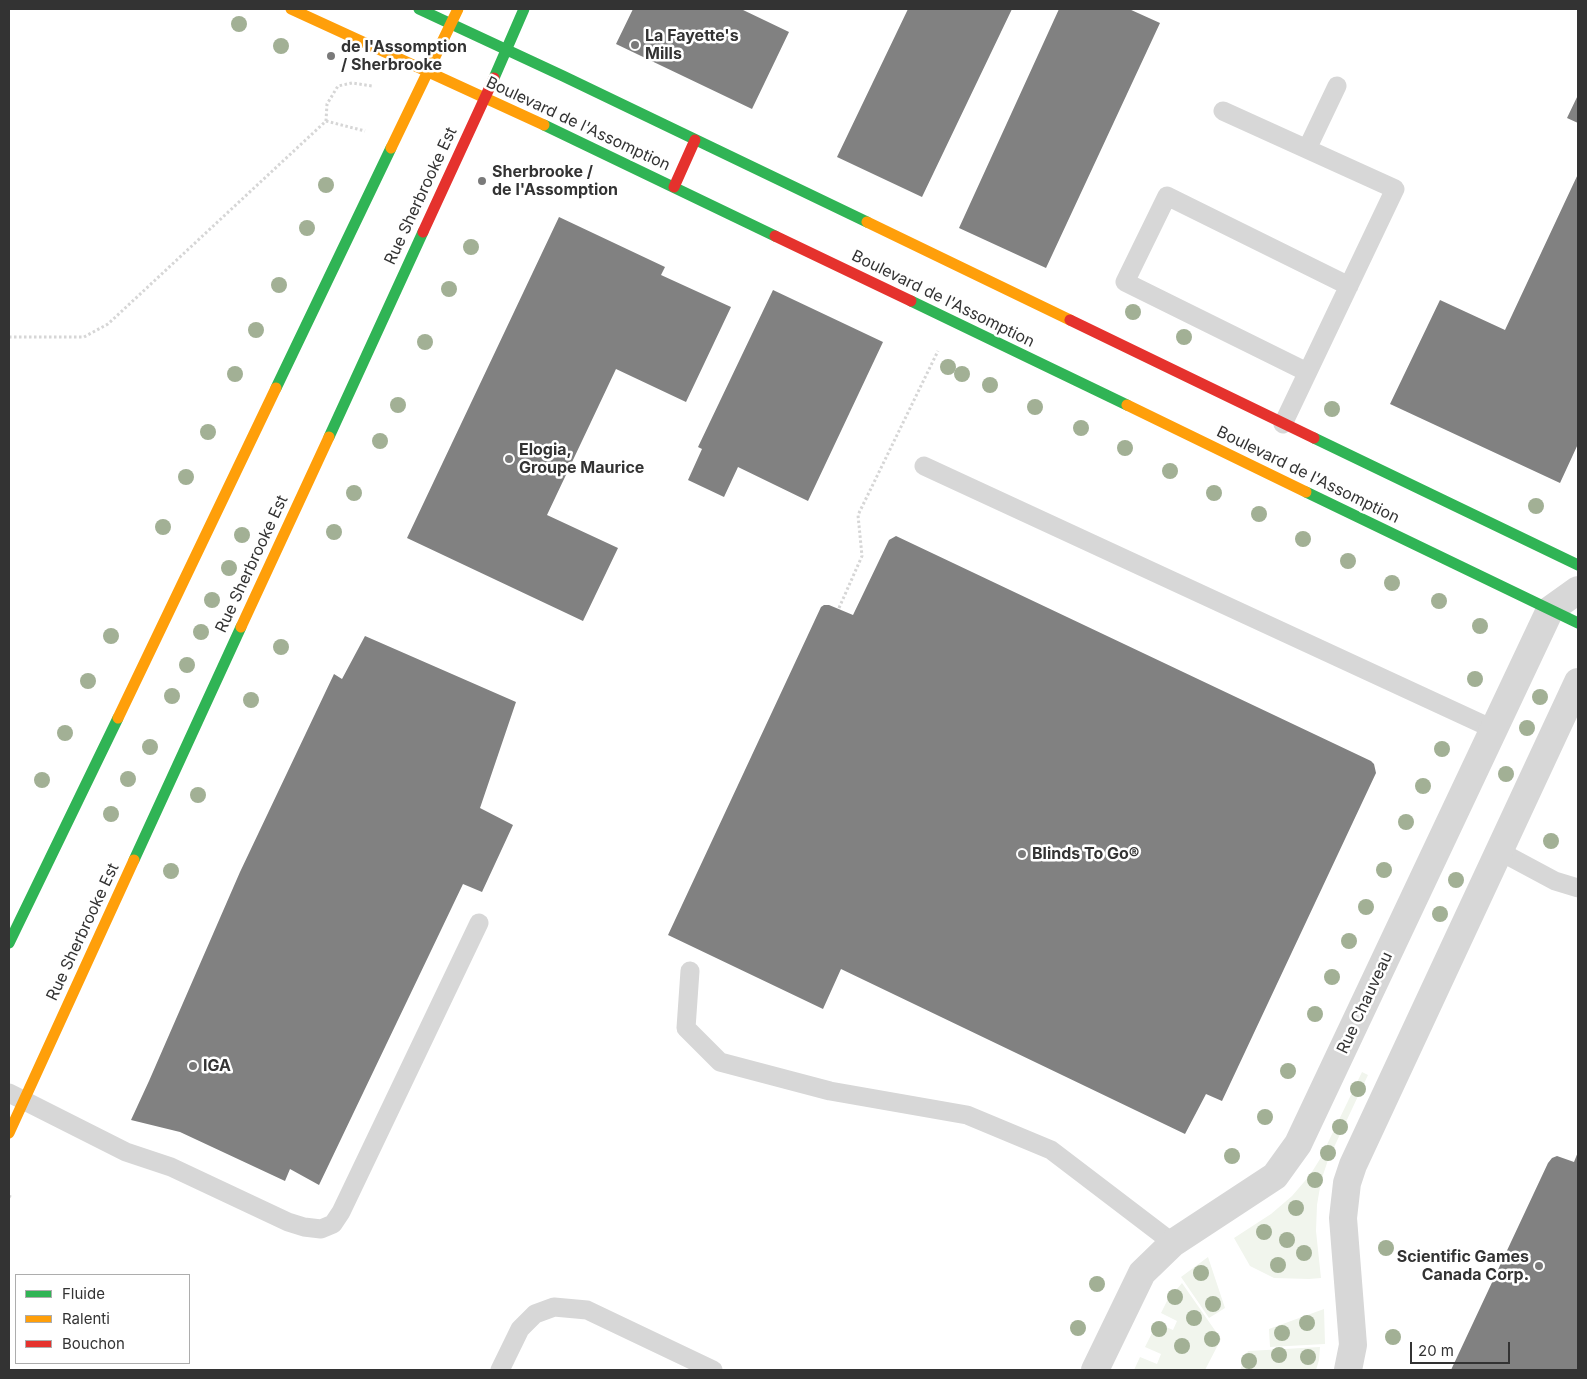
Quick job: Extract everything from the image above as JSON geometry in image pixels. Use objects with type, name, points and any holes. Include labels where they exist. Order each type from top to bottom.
[{"type":"street","name":"Boulevard de l'Assomption","points":[[291,9],[485,97],[674,187],[1578,623]]},
{"type":"street","points":[[419,9],[1578,565]]},
{"type":"street","points":[[9,943],[458,9]]},
{"type":"street","name":"Rue Sherbrooke Est","points":[[9,1133],[16,1097],[507,50],[524,9]]},
{"type":"street","points":[[674,187],[695,140]]},
{"type":"street","name":"Rue Chauveau","points":[[1095,1370],[1142,1273],[1174,1243],[1275,1176],[1298,1144],[1550,610],[1578,590]]},
{"type":"street","points":[[1348,1370],[1353,1345],[1343,1218],[1347,1183],[1357,1156],[1578,682]]},
{"type":"lane","points":[[1307,149],[1337,86]]},
{"type":"lane","points":[[1223,110],[1395,189],[1283,424]]},
{"type":"lane","points":[[1307,372],[1125,282],[1167,196],[1349,286]]},
{"type":"lane","points":[[924,466],[1493,729]]},
{"type":"lane","points":[[1499,851],[1555,881],[1578,888]]},
{"type":"lane","points":[[16,1097],[126,1152],[171,1166],[288,1222],[304,1227],[321,1228],[333,1224],[345,1203],[479,923]]},
{"type":"lane","points":[[690,971],[686,1028],[720,1062],[830,1091],[967,1115],[1052,1150],[1174,1243]]},
{"type":"lane","points":[[500,1370],[520,1329],[535,1314],[554,1306],[587,1310],[713,1370]]},
{"type":"path","points":[[9,337],[84,337],[108,324],[326,120],[327,104],[338,86],[352,84],[372,86]]},
{"type":"path","points":[[326,120],[365,131]]},
{"type":"path","points":[[839,608],[862,556],[858,516],[938,351]]},
{"type":"shaded area","points":[[1362,1072],[1368,1075],[1328,1160],[1319,1193],[1316,1231],[1321,1278],[1274,1278],[1250,1266],[1234,1238],[1271,1214],[1292,1196],[1310,1175],[1320,1159]]},
{"type":"shaded area","points":[[1208,1257],[1225,1308],[1209,1318],[1181,1277]]},
{"type":"shaded area","points":[[1182,1283],[1221,1339],[1205,1370],[1134,1370],[1140,1357],[1157,1364],[1161,1354],[1145,1347],[1157,1323],[1173,1330],[1177,1321],[1161,1313],[1167,1301]]},
{"type":"shaded area","points":[[1324,1309],[1325,1344],[1270,1347],[1269,1329]]},
{"type":"shaded area","points":[[1320,1347],[1316,1370],[1240,1370],[1248,1351]]},
{"type":"building","points":[[633,9],[741,9],[789,32],[752,109],[616,44]]},
{"type":"building","points":[[908,9],[1012,9],[922,197],[837,157]]},
{"type":"building","points":[[1059,9],[1129,9],[1160,23],[1046,268],[959,228]]},
{"type":"building","points":[[1578,95],[1578,123],[1567,118]]},
{"type":"building","points":[[1578,174],[1578,444],[1560,483],[1390,404],[1440,300],[1505,330]]},
{"type":"building","name":"Elogia, Groupe Maurice","points":[[559,217],[665,267],[661,275],[731,307],[686,402],[616,369],[547,515],[618,548],[583,621],[407,538]]},
{"type":"building","points":[[773,290],[883,342],[808,501],[738,467],[724,497],[688,480],[702,449],[698,447]]},
{"type":"building","name":"Blinds To Go®","points":[[896,536],[1374,764],[1376,773],[1222,1101],[1206,1094],[1185,1134],[841,969],[823,1009],[668,935],[821,607],[829,605],[853,615],[889,540]]},
{"type":"building","points":[[365,636],[516,702],[480,808],[513,825],[482,892],[463,884],[319,1185],[290,1169],[285,1181],[180,1132],[131,1120],[240,872],[334,674],[342,679]]},
{"type":"building","name":"Scientific Games Canada Corp.","points":[[1578,1152],[1578,1370],[1451,1370],[1548,1163],[1557,1156],[1574,1162]]},
{"type":"traffic: fast","points":[[419,9],[867,222]]},
{"type":"traffic: fast","points":[[494,78],[524,9]]},
{"type":"traffic: fast","points":[[544,125],[775,236]]},
{"type":"traffic: fast","points":[[276,388],[391,148]]},
{"type":"traffic: fast","points":[[329,437],[423,232]]},
{"type":"traffic: fast","points":[[911,301],[1127,405]]},
{"type":"traffic: fast","points":[[1314,438],[1578,565]]},
{"type":"traffic: fast","points":[[1306,492],[1578,623]]},
{"type":"traffic: fast","points":[[134,860],[241,627]]},
{"type":"traffic: fast","points":[[9,943],[118,718]]},
{"type":"traffic: slow","points":[[291,9],[544,125]]},
{"type":"traffic: slow","points":[[391,148],[458,9]]},
{"type":"traffic: slow","points":[[867,222],[1070,320]]},
{"type":"traffic: slow","points":[[118,718],[276,388]]},
{"type":"traffic: slow","points":[[1127,405],[1306,492]]},
{"type":"traffic: slow","points":[[241,627],[329,437]]},
{"type":"traffic: slow","points":[[9,1133],[134,860]]},
{"type":"traffic: jam","points":[[423,232],[494,78]]},
{"type":"traffic: jam","points":[[674,187],[695,140]]},
{"type":"traffic: jam","points":[[775,236],[911,301]]},
{"type":"traffic: jam","points":[[1070,320],[1314,438]]},
{"type":"place","name":"La Fayette's Mills","points":[[635,45]]},
{"type":"place","name":"de l'Assomption / Sherbrooke","points":[[331,56]]},
{"type":"place","name":"Sherbrooke / de l'Assomption","points":[[482,181]]},
{"type":"place","name":"Elogia, Groupe Maurice","points":[[509,459]]},
{"type":"place","name":"Blinds To Go®","points":[[1022,854]]},
{"type":"place","name":"IGA","points":[[193,1066]]},
{"type":"place","name":"Scientific Games Canada Corp.","points":[[1539,1266]]}]
